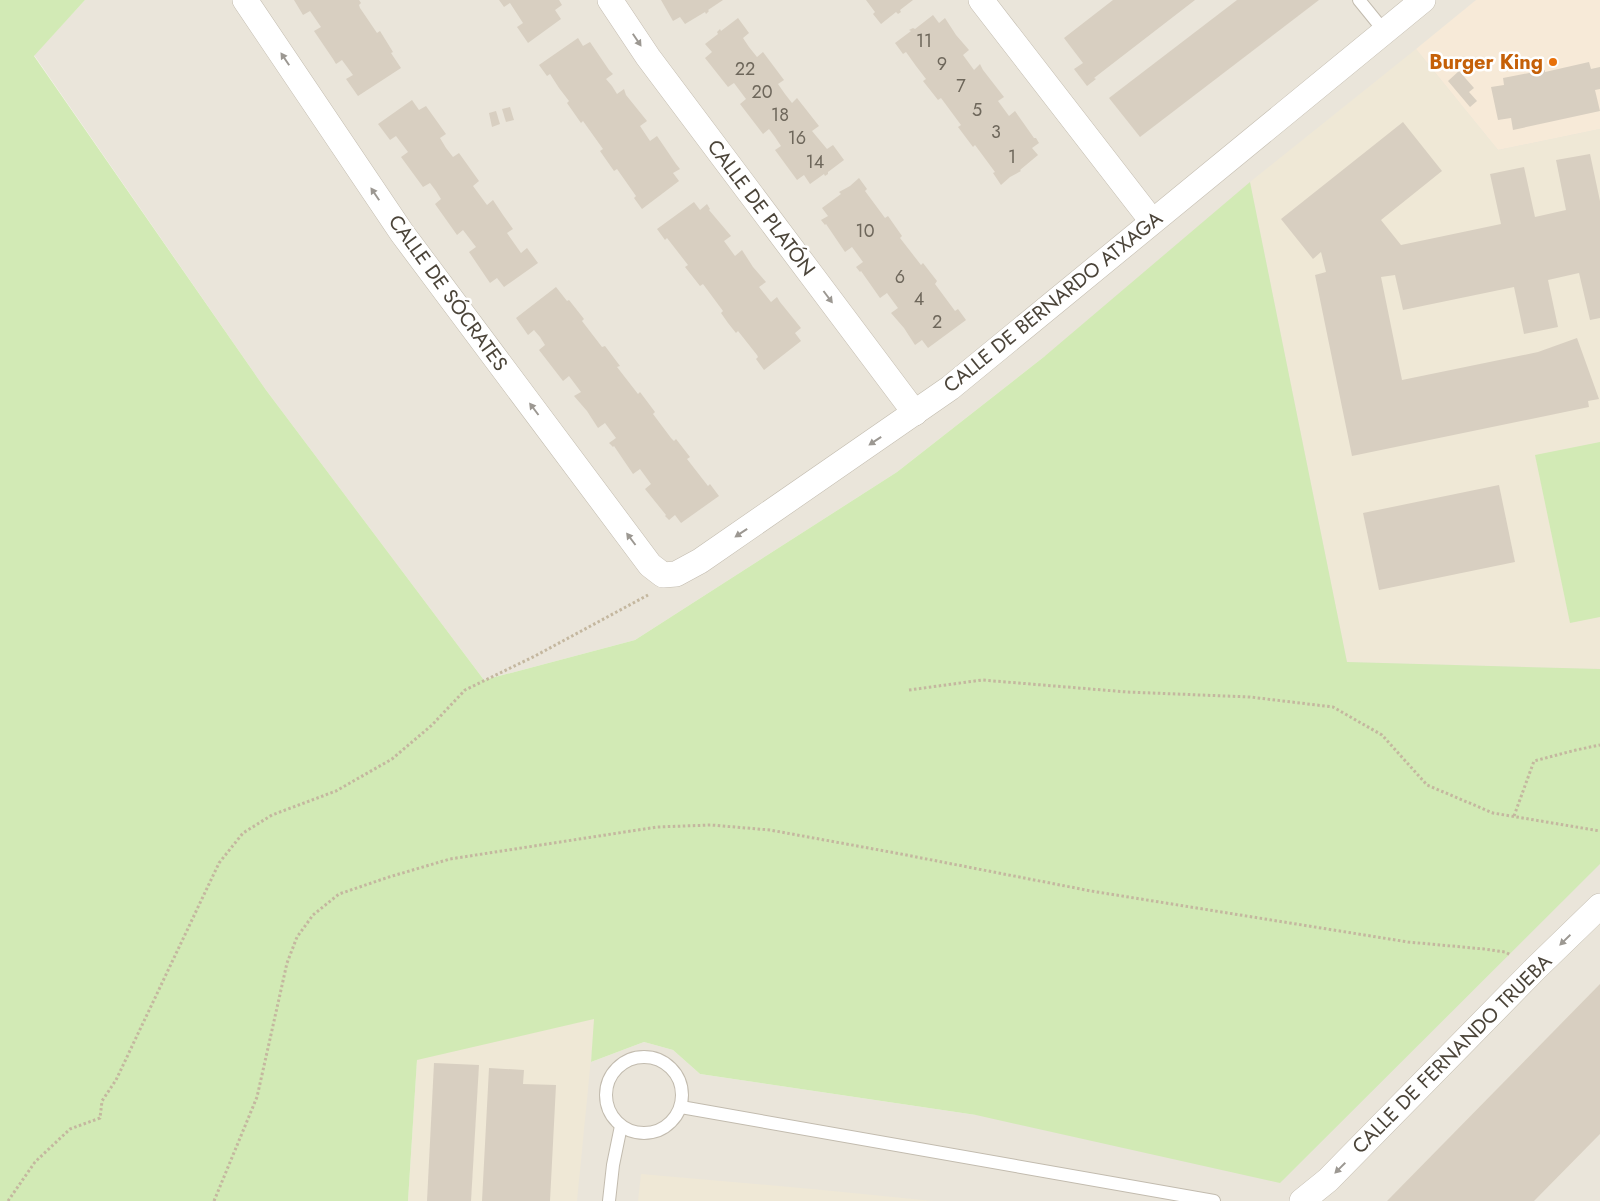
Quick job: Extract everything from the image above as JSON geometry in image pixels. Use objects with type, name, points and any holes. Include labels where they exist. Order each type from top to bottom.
[{"type":"street","name":"CALLE DE SÓCRATES","points":[[245,0],[402,233],[650,565],[663,576]]},
{"type":"street","name":"CALLE DE PLATÓN","points":[[610,0],[648,57],[915,413]]},
{"type":"street","points":[[981,0],[1152,221]]},
{"type":"street","name":"CALLE DE BERNARDO ATXAGA","points":[[663,576],[676,574],[700,561],[950,388],[1423,0]]},
{"type":"street","name":"CALLE DE FERNANDO TRUEBA","points":[[1302,1201],[1328,1180],[1536,968],[1600,906]]},
{"type":"lane","points":[[1358,0],[1385,32]]},
{"type":"lane","points":[[638,1057],[651,1057],[663,1062],[674,1070],[680,1081],[683,1094],[681,1107],[676,1118],[656,1132],[644,1134],[621,1126],[612,1116],[607,1106],[608,1081],[615,1070],[625,1062],[638,1057]]},
{"type":"lane","points":[[681,1107],[1214,1201]]},
{"type":"lane","points":[[609,1201],[613,1165],[621,1126]]},
{"type":"path","points":[[8,1201],[35,1162],[70,1129],[100,1118],[102,1101],[116,1080],[219,863],[243,832],[272,815],[336,791],[392,758],[432,725],[465,690],[535,656],[653,592],[663,576]]},
{"type":"path","points":[[909,690],[982,680],[1126,692],[1250,697],[1333,707],[1382,735],[1427,785],[1493,813],[1600,831]]},
{"type":"path","points":[[1514,816],[1534,760],[1600,746]]},
{"type":"path","points":[[214,1201],[257,1097],[288,963],[297,937],[313,915],[339,894],[389,877],[450,860],[657,827],[711,825],[770,830],[1091,891],[1408,942],[1504,952],[1536,968]]},
{"type":"shaded area","points":[[85,0],[1600,0],[1600,1201],[408,1201],[595,1018],[591,1062],[644,1042],[673,1050],[700,1074],[976,1115],[1045,356],[897,472],[635,640],[484,680],[266,390],[34,55]]},
{"type":"shaded area","points":[[1476,0],[1600,0],[1600,129],[1498,150],[1416,49]]},
{"type":"shaded area","points":[[1416,49],[1498,150],[1600,129],[1600,669],[1347,662],[1250,182]]},
{"type":"shaded area","points":[[595,1018],[577,1201],[408,1201],[417,1059]]},
{"type":"shaded area","points":[[641,1174],[812,1189],[933,1201],[638,1201]]},
{"type":"green space","points":[[0,0],[85,0],[34,56],[266,390],[484,680],[635,640],[897,472],[1045,356],[1250,182],[1347,662],[1600,669],[1600,864],[1280,1183],[976,1115],[700,1074],[673,1050],[644,1042],[591,1062],[594,1019],[417,1060],[408,1201],[0,1201]]},
{"type":"green space","points":[[1600,442],[1600,617],[1570,623],[1535,455]]},
{"type":"building","points":[[294,0],[359,0],[361,3],[359,5],[360,8],[377,33],[380,31],[401,68],[358,96],[346,79],[353,75],[342,60],[336,64],[314,31],[321,27],[310,11],[303,15]]},
{"type":"building","points":[[499,0],[559,0],[562,5],[555,10],[561,19],[528,43],[517,27],[523,23],[510,3],[504,7]]},
{"type":"building","points":[[661,0],[723,0],[708,10],[706,14],[705,12],[685,24],[680,17],[673,21]]},
{"type":"building","points":[[866,0],[913,0],[900,10],[901,12],[898,14],[896,12],[881,24]]},
{"type":"building","points":[[1113,0],[1195,0],[1094,78],[1096,79],[1087,86],[1074,69],[1083,63],[1064,38]]},
{"type":"building","points":[[1237,0],[1319,0],[1140,137],[1109,98]]},
{"type":"building","points":[[933,15],[939,23],[945,18],[969,50],[963,55],[974,70],[980,64],[1004,97],[998,101],[1009,116],[1015,111],[1039,143],[1032,148],[1038,155],[1021,171],[1001,185],[993,173],[995,172],[975,145],[973,147],[958,127],[961,125],[941,98],[938,100],[923,81],[926,79],[906,52],[903,54],[895,43],[911,31],[909,30],[915,29]]},
{"type":"building","points":[[738,18],[749,33],[743,38],[749,47],[757,57],[763,52],[784,80],[778,84],[785,94],[792,103],[797,98],[819,126],[812,131],[827,149],[833,145],[844,160],[828,172],[828,174],[825,176],[824,174],[810,184],[804,175],[797,180],[775,150],[781,146],[769,129],[763,134],[740,104],[746,99],[734,83],[728,87],[705,58],[712,52],[705,44],[718,34],[717,32],[720,29],[721,31]]},
{"type":"building","points":[[578,38],[583,46],[590,42],[613,74],[606,79],[617,94],[624,89],[626,95],[647,121],[640,126],[650,141],[657,136],[680,169],[673,173],[679,181],[642,209],[634,198],[636,196],[617,169],[614,171],[600,151],[603,149],[583,121],[581,123],[567,103],[569,101],[550,74],[547,76],[539,65]]},
{"type":"building","points":[[1589,62],[1591,69],[1600,67],[1600,89],[1595,90],[1600,111],[1513,130],[1511,118],[1498,120],[1491,87],[1504,85],[1503,78],[1545,70],[1545,72]]},
{"type":"building","points":[[1459,71],[1474,88],[1469,92],[1477,101],[1470,107],[1448,81]]},
{"type":"building","points":[[412,100],[419,110],[426,106],[446,134],[440,138],[446,148],[453,157],[459,153],[479,181],[473,186],[487,205],[493,200],[513,229],[507,233],[521,253],[527,248],[538,263],[504,287],[497,278],[490,283],[469,252],[476,247],[463,230],[457,235],[435,204],[441,199],[436,191],[430,183],[423,187],[401,157],[408,152],[396,136],[390,140],[378,124]]},
{"type":"building","points":[[510,107],[514,120],[506,122],[502,109]]},
{"type":"building","points":[[496,111],[500,124],[492,127],[489,113]]},
{"type":"building","points":[[1403,122],[1442,171],[1381,220],[1401,245],[1501,224],[1490,174],[1524,167],[1535,217],[1566,210],[1556,160],[1590,154],[1600,201],[1600,318],[1590,320],[1579,273],[1548,280],[1558,327],[1524,334],[1514,287],[1403,310],[1395,275],[1381,277],[1402,380],[1538,352],[1577,338],[1599,399],[1588,401],[1589,407],[1352,456],[1315,275],[1326,272],[1321,252],[1313,259],[1281,219]]},
{"type":"building","points":[[859,178],[867,189],[865,191],[885,218],[888,216],[902,236],[900,238],[921,265],[923,263],[937,281],[935,284],[955,311],[958,309],[966,320],[928,348],[922,340],[915,345],[891,313],[898,308],[887,293],[880,298],[861,271],[856,267],[863,262],[852,247],[845,252],[826,224],[821,220],[828,216],[822,208],[841,194],[839,192]]},
{"type":"building","points":[[694,202],[700,210],[707,204],[709,210],[731,236],[724,241],[735,256],[742,250],[766,282],[759,287],[771,302],[777,297],[801,328],[795,333],[801,341],[764,370],[756,359],[757,355],[738,331],[736,333],[728,323],[721,313],[723,311],[703,284],[700,286],[685,267],[688,265],[667,238],[665,240],[657,229]]},
{"type":"building","points":[[556,287],[584,319],[582,321],[602,347],[605,346],[620,366],[617,367],[638,394],[640,392],[655,412],[653,414],[671,438],[674,441],[676,439],[690,457],[687,459],[708,486],[710,484],[719,496],[681,523],[675,515],[669,520],[665,516],[645,489],[651,484],[640,469],[633,474],[614,446],[609,443],[616,438],[605,423],[598,428],[574,396],[581,392],[569,376],[563,381],[539,350],[545,345],[540,337],[534,330],[528,335],[516,318]]},
{"type":"building","points":[[1499,485],[1515,562],[1379,590],[1363,513]]},
{"type":"building","points":[[1600,984],[1600,1134],[1534,1201],[1387,1201]]},
{"type":"building","points":[[434,1063],[479,1065],[471,1201],[427,1201]]},
{"type":"building","points":[[489,1068],[524,1070],[523,1084],[556,1085],[550,1201],[482,1201]]},
{"type":"place","name":"Burger King","points":[[1553,62]]}]
